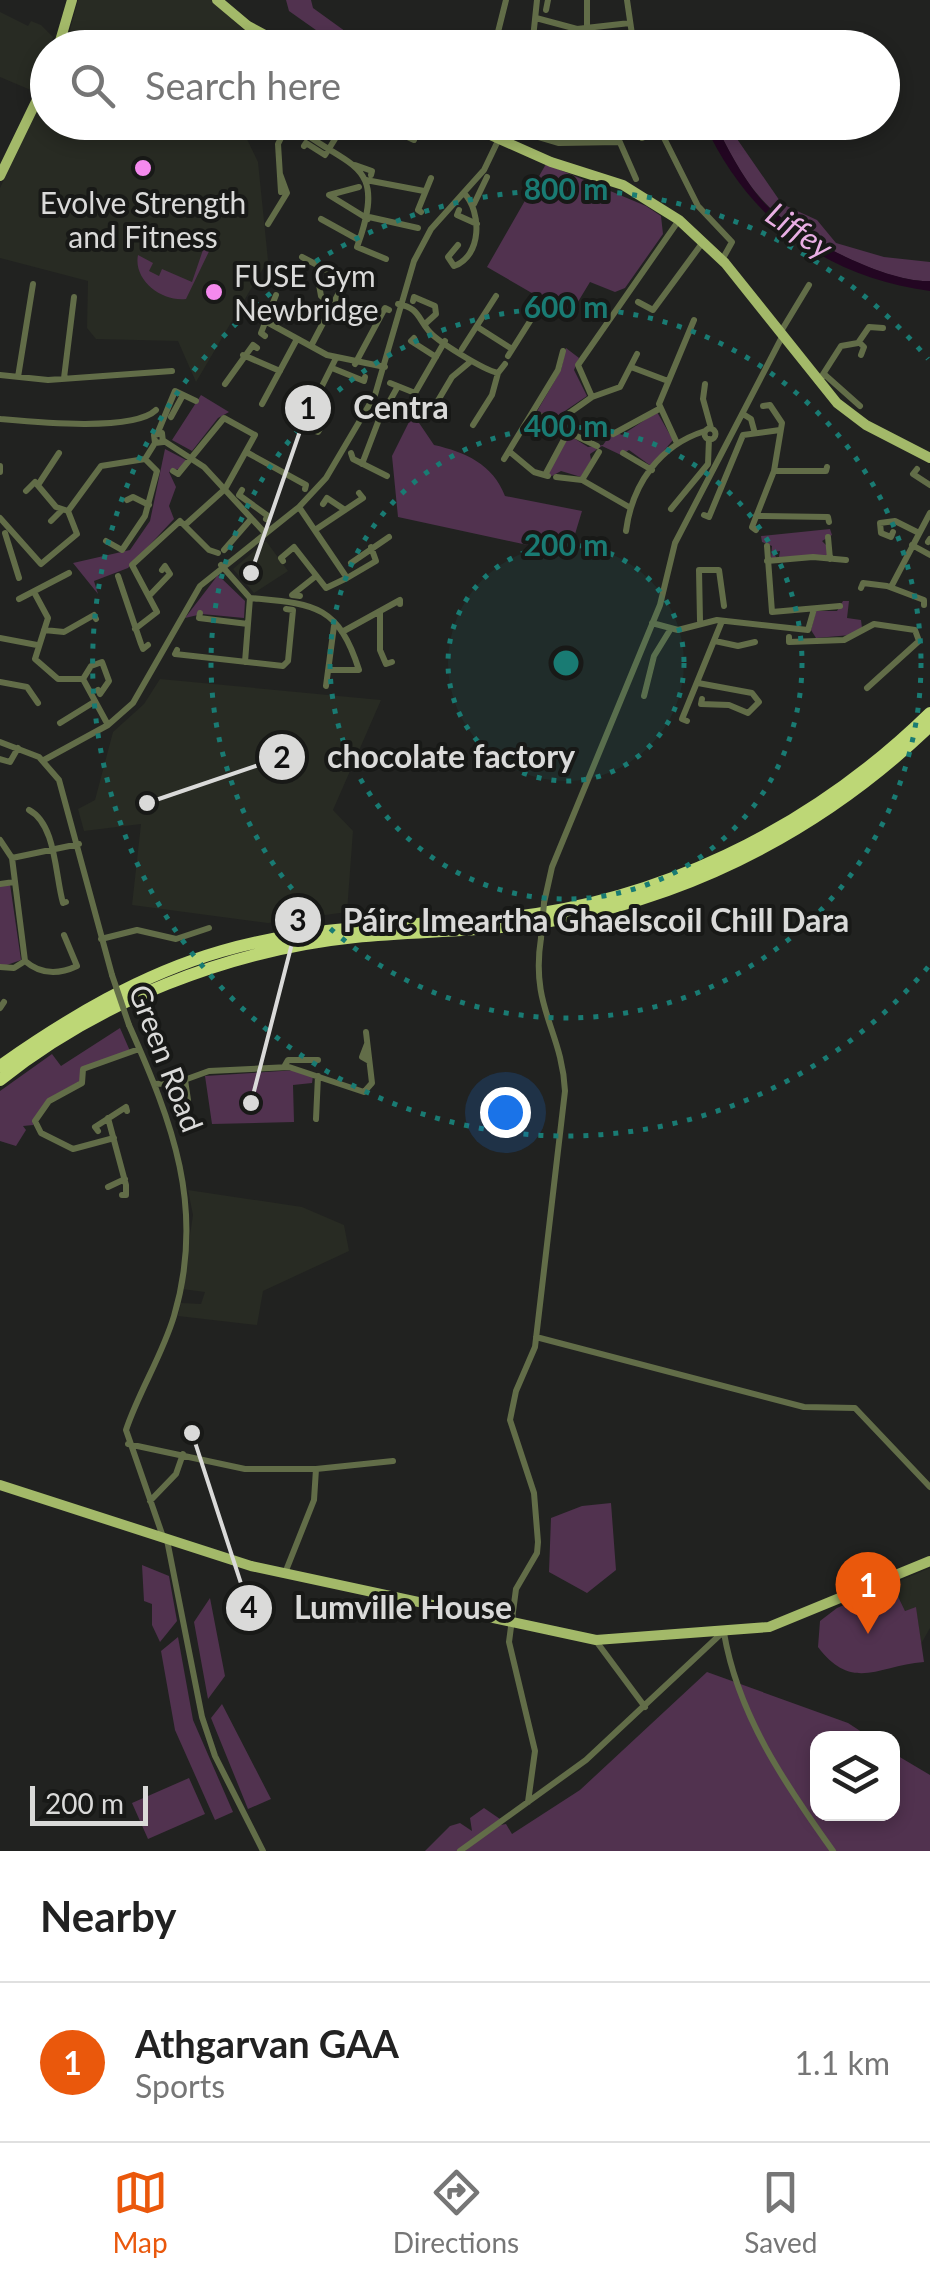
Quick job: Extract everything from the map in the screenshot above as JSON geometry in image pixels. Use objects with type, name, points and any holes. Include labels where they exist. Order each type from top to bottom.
[{"type":"highway","points":[[0,1066],[48,1032],[122,991],[220,952],[322,932],[563,909],[688,873],[752,843],[829,797],[930,712]]},
{"type":"highway","points":[[0,1080],[118,1007],[223,965],[353,937],[489,929],[566,918],[692,882],[765,848],[833,807],[930,726]]},
{"type":"main road","points":[[63,30],[72,0]]},
{"type":"main road","points":[[217,0],[255,30]]},
{"type":"main road","points":[[0,176],[30,114]]},
{"type":"main road","points":[[505,140],[650,199],[679,220],[722,260],[781,336],[866,425],[930,458]]},
{"type":"main road","points":[[0,1485],[284,1573],[596,1640],[724,1632],[785,1623],[930,1561]]},
{"type":"street","points":[[501,30],[506,0]]},
{"type":"street","points":[[534,30],[537,0]]},
{"type":"street","points":[[587,0],[587,30]]},
{"type":"street","points":[[627,0],[631,30]]},
{"type":"street","points":[[536,18],[587,30],[630,23]]},
{"type":"street","points":[[280,140],[281,192]]},
{"type":"street","points":[[316,140],[368,178],[424,191]]},
{"type":"street","points":[[304,146],[306,143],[322,156],[333,140]]},
{"type":"street","points":[[0,742],[44,760],[108,724],[133,704],[200,586],[221,565],[299,506],[334,465],[386,367],[398,304],[430,229],[484,170],[499,140]]},
{"type":"street","points":[[549,140],[619,142],[636,179]]},
{"type":"street","points":[[664,140],[698,206],[732,242],[730,252],[722,260]]},
{"type":"street","points":[[268,224],[288,193],[287,183],[279,173]]},
{"type":"street","points":[[368,178],[368,218],[359,250],[386,258]]},
{"type":"street","points":[[421,212],[418,210],[431,178]]},
{"type":"street","points":[[474,204],[487,178]]},
{"type":"street","points":[[355,190],[329,195],[368,218],[418,228]]},
{"type":"street","points":[[458,245],[448,256],[454,266],[469,253],[477,224],[474,204],[464,193]]},
{"type":"street","points":[[459,210],[456,215],[477,224]]},
{"type":"street","points":[[321,219],[359,240]]},
{"type":"street","points":[[592,397],[576,369],[679,220]]},
{"type":"street","points":[[638,302],[653,310],[703,241]]},
{"type":"street","points":[[302,257],[340,280],[342,291],[310,346]]},
{"type":"street","points":[[318,278],[321,296],[334,306]]},
{"type":"street","points":[[18,377],[33,284]]},
{"type":"street","points":[[528,1802],[535,1752],[510,1656],[511,1623],[516,1589],[537,1553],[534,1493],[510,1420],[536,1337],[565,1091],[564,1067],[540,1007],[536,966],[544,903],[552,868],[652,623],[676,542],[810,285]]},
{"type":"street","points":[[265,336],[261,333],[276,295]]},
{"type":"street","points":[[462,349],[496,296]]},
{"type":"street","points":[[64,378],[74,297]]},
{"type":"street","points":[[413,301],[414,297],[436,306],[433,318],[426,324]]},
{"type":"street","points":[[398,304],[416,310],[445,341],[462,349],[470,362],[498,373]]},
{"type":"street","points":[[355,364],[364,340],[385,308],[388,310]]},
{"type":"street","points":[[473,426],[498,373],[532,318]]},
{"type":"street","points":[[265,320],[336,358],[386,367]]},
{"type":"street","points":[[619,433],[659,410],[690,325]]},
{"type":"street","points":[[860,406],[821,378],[838,348],[859,342],[869,327],[884,328]]},
{"type":"street","points":[[479,328],[508,356]]},
{"type":"street","points":[[414,338],[412,341],[436,356]]},
{"type":"street","points":[[262,404],[297,339]]},
{"type":"street","points":[[362,464],[394,386],[415,393],[445,341]]},
{"type":"street","points":[[859,342],[864,347],[861,355]]},
{"type":"street","points":[[225,384],[252,344],[257,348]]},
{"type":"street","points":[[563,351],[507,456],[534,472],[582,480],[629,507]]},
{"type":"street","points":[[558,421],[592,397],[620,387],[637,354]]},
{"type":"street","points":[[243,355],[280,371]]},
{"type":"street","points":[[314,414],[321,414],[325,422],[318,432],[307,428],[305,420],[336,358]]},
{"type":"street","points":[[426,412],[430,414],[452,377],[470,362]]},
{"type":"street","points":[[332,368],[354,380],[364,381],[365,376]]},
{"type":"street","points":[[631,368],[668,381]]},
{"type":"street","points":[[0,374],[64,378],[172,371]]},
{"type":"street","points":[[675,509],[710,462],[710,434],[702,400],[708,386]]},
{"type":"street","points":[[155,443],[153,437],[175,391],[196,402]]},
{"type":"street","points":[[171,417],[183,395]]},
{"type":"street","points":[[756,530],[752,529],[774,471],[780,430],[779,415],[766,402],[763,406]]},
{"type":"street","points":[[0,420],[90,423],[148,416],[156,410]]},
{"type":"street","points":[[659,410],[676,440]]},
{"type":"street","points":[[532,414],[558,421],[593,450],[582,480]]},
{"type":"street","points":[[743,414],[751,419],[754,430]]},
{"type":"street","points":[[173,470],[178,474],[224,418],[254,435],[225,489],[185,525]]},
{"type":"street","points":[[704,516],[709,517],[740,438],[754,430],[780,430]]},
{"type":"street","points":[[158,432],[225,489],[264,532]]},
{"type":"street","points":[[555,476],[568,432]]},
{"type":"street","points":[[626,531],[629,507],[676,440],[710,434],[728,442]]},
{"type":"street","points":[[52,521],[65,511],[101,466],[144,459],[155,443],[164,441]]},
{"type":"street","points":[[248,452],[306,485],[305,489]]},
{"type":"street","points":[[38,485],[59,453]]},
{"type":"street","points":[[352,453],[350,457],[387,476]]},
{"type":"street","points":[[627,454],[652,470]]},
{"type":"street","points":[[106,541],[122,550],[149,505],[157,471],[144,459]]},
{"type":"street","points":[[40,466],[52,467]]},
{"type":"street","points":[[774,471],[826,471],[826,467]]},
{"type":"street","points":[[917,469],[913,474],[930,485]]},
{"type":"street","points":[[5,533],[44,564],[77,534],[65,511],[35,482],[26,491]]},
{"type":"street","points":[[242,490],[239,495],[268,516],[266,519]]},
{"type":"street","points":[[315,530],[365,496],[359,492]]},
{"type":"street","points":[[324,504],[327,498],[345,510]]},
{"type":"street","points":[[127,500],[149,505]]},
{"type":"street","points":[[134,629],[156,615],[132,564],[176,520],[216,556],[254,505]]},
{"type":"street","points":[[299,506],[346,578]]},
{"type":"street","points":[[891,587],[930,513]]},
{"type":"street","points":[[756,516],[828,517],[829,522]]},
{"type":"street","points":[[0,518],[19,572]]},
{"type":"street","points":[[894,532],[891,537],[881,533],[880,523],[896,521],[920,533]]},
{"type":"street","points":[[350,564],[389,537]]},
{"type":"street","points":[[827,541],[830,560]]},
{"type":"street","points":[[912,545],[930,555]]},
{"type":"street","points":[[284,561],[281,558],[296,548],[329,589],[376,561],[371,547]]},
{"type":"street","points":[[769,547],[770,610],[837,608]]},
{"type":"street","points":[[767,561],[846,560]]},
{"type":"street","points":[[221,565],[250,598],[314,605],[334,619],[337,636],[326,686]]},
{"type":"street","points":[[149,596],[170,574],[166,566],[162,570]]},
{"type":"street","points":[[700,621],[699,570],[718,570],[722,602]]},
{"type":"street","points":[[19,600],[69,573]]},
{"type":"street","points":[[118,576],[134,629],[143,649],[148,645]]},
{"type":"street","points":[[300,596],[292,595],[316,576]]},
{"type":"street","points":[[861,588],[863,583],[891,587],[924,600],[924,605]]},
{"type":"street","points":[[34,592],[48,618],[35,659],[58,679],[83,679]]},
{"type":"street","points":[[244,662],[250,598]]},
{"type":"street","points":[[337,636],[400,600],[400,604]]},
{"type":"street","points":[[178,650],[176,654],[286,664],[293,610],[286,609]]},
{"type":"street","points":[[814,609],[808,630],[815,642]]},
{"type":"street","points":[[380,611],[381,655],[386,664],[392,662]]},
{"type":"street","points":[[200,614],[200,618],[248,624]]},
{"type":"street","points":[[44,630],[64,632],[94,616],[96,619]]},
{"type":"street","points":[[652,623],[670,630],[700,621],[722,620],[808,630]]},
{"type":"street","points":[[686,721],[682,719],[722,620]]},
{"type":"street","points":[[788,637],[789,642],[844,640],[874,624],[915,630],[918,641],[867,688]]},
{"type":"street","points":[[330,670],[359,670],[334,626]]},
{"type":"street","points":[[644,696],[654,656],[670,630]]},
{"type":"street","points":[[0,638],[37,645]]},
{"type":"street","points":[[715,640],[756,642]]},
{"type":"street","points":[[83,679],[92,666],[102,662],[109,680],[100,694],[98,690]]},
{"type":"street","points":[[83,679],[108,724]]},
{"type":"street","points":[[0,682],[19,684],[38,703]]},
{"type":"street","points":[[698,683],[752,692],[759,702],[748,713],[729,706],[701,704],[702,699]]},
{"type":"street","points":[[60,723],[94,702]]},
{"type":"street","points":[[0,759],[10,762],[18,748]]},
{"type":"street","name":"Green Road","points":[[44,760],[67,799],[112,975],[178,1149],[186,1246],[175,1312],[155,1371],[129,1421],[128,1444]]},
{"type":"street","points":[[30,810],[45,828],[53,850],[63,904]]},
{"type":"street","points":[[0,840],[12,858],[25,961],[34,969],[55,974],[77,966],[64,935]]},
{"type":"street","points":[[12,858],[79,844]]},
{"type":"street","points":[[0,884],[14,882]]},
{"type":"street","points":[[101,939],[137,930],[176,942],[209,928]]},
{"type":"street","points":[[0,967],[14,968],[25,961]]},
{"type":"street","points":[[155,1084],[209,1072],[284,1067],[364,1092],[372,1083],[370,1060],[362,1057],[368,1044],[366,1032]]},
{"type":"street","points":[[114,1138],[73,1149],[41,1133],[35,1122],[49,1102],[82,1083],[82,1069],[140,1049]]},
{"type":"street","points":[[284,1067],[288,1060],[318,1060]]},
{"type":"street","points":[[316,1118],[318,1076]]},
{"type":"street","points":[[174,1105],[188,1100],[185,1080]]},
{"type":"street","points":[[98,1131],[96,1127],[108,1118],[126,1107],[127,1110]]},
{"type":"street","points":[[108,1118],[125,1178],[126,1195],[122,1195]]},
{"type":"street","points":[[108,1188],[125,1178]]},
{"type":"street","points":[[536,1337],[804,1407],[856,1408],[930,1486]]},
{"type":"street","points":[[128,1444],[245,1469],[316,1468],[394,1460]]},
{"type":"street","points":[[128,1444],[179,1582],[202,1717],[214,1756],[263,1851]]},
{"type":"street","points":[[150,1502],[176,1474],[182,1454]]},
{"type":"street","points":[[284,1573],[314,1500],[316,1468]]},
{"type":"street","points":[[460,1851],[586,1760],[724,1632],[744,1706],[796,1800],[833,1851]]},
{"type":"street","points":[[596,1640],[644,1707]]},
{"type":"shaded area","points":[[78,0],[212,0],[244,30],[70,30]]},
{"type":"shaded area","points":[[286,0],[311,0],[313,8],[343,30],[316,30],[289,11]]},
{"type":"shaded area","points":[[0,12],[28,26],[31,21],[41,25],[46,30],[30,30],[30,90],[0,77]]},
{"type":"shaded area","points":[[30,125],[30,140],[247,140],[258,162],[268,260],[196,382],[178,341],[96,339],[87,328],[88,281],[0,258],[0,188]]},
{"type":"shaded area","points":[[713,140],[724,140],[759,197],[791,225],[863,265],[930,281],[930,291],[857,272],[794,238],[743,188]]},
{"type":"shaded area","points":[[724,140],[738,140],[782,204],[817,220],[836,243],[884,257],[930,262],[930,281],[887,274],[814,240],[773,210]]},
{"type":"shaded area","points":[[546,164],[661,216],[663,234],[625,288],[615,292],[590,282],[570,315],[487,267]]},
{"type":"shaded area","points":[[215,239],[186,299],[159,293],[140,273],[138,255],[153,263],[149,271],[159,276],[162,269],[192,282],[205,244],[210,246]]},
{"type":"shaded area","points":[[566,348],[579,358],[574,370],[587,396],[553,419],[536,413],[561,370]]},
{"type":"shaded area","points":[[201,395],[229,412],[218,418],[192,451],[172,440]]},
{"type":"shaded area","points":[[657,412],[673,440],[651,466],[629,450],[621,455],[602,446],[590,454],[591,460],[581,477],[561,471],[550,477],[548,473],[569,435],[588,447],[603,445],[613,431],[622,435]]},
{"type":"shaded area","points":[[413,414],[434,445],[477,461],[493,476],[505,496],[582,511],[569,554],[398,517],[392,456]]},
{"type":"shaded area","points":[[165,449],[186,460],[181,468],[169,472],[176,487],[169,506],[174,519],[128,568],[94,581],[98,594],[73,563],[130,550],[150,521]]},
{"type":"shaded area","points":[[830,529],[832,535],[822,541],[828,547],[828,556],[779,557],[780,551],[774,552],[777,560],[771,559],[772,546],[762,542],[761,536]]},
{"type":"shaded area","points":[[266,541],[288,571],[254,593],[233,569]]},
{"type":"shaded area","points":[[218,575],[245,601],[244,618],[202,614],[185,618]]},
{"type":"shaded area","points":[[843,601],[849,601],[847,618],[861,620],[862,628],[851,635],[816,638],[811,630],[816,611],[837,611]]},
{"type":"shaded area","points":[[160,679],[381,700],[333,810],[353,831],[347,912],[268,923],[132,905],[141,824],[84,831],[78,809],[95,800],[113,732],[144,704]]},
{"type":"shaded area","points":[[10,884],[21,960],[4,966],[0,964],[0,886]]},
{"type":"shaded area","points":[[120,1028],[130,1051],[80,1068],[80,1081],[53,1096],[33,1125],[23,1126],[26,1130],[16,1146],[0,1141],[0,1091],[52,1054],[61,1066]]},
{"type":"shaded area","points":[[297,1070],[313,1076],[312,1083],[293,1085],[294,1122],[212,1124],[205,1076]]},
{"type":"shaded area","points":[[188,1190],[302,1207],[344,1225],[349,1251],[263,1291],[257,1325],[178,1316],[181,1303],[201,1304],[205,1292],[182,1289],[193,1215]]},
{"type":"shaded area","points":[[611,1503],[616,1570],[587,1593],[549,1572],[551,1518],[582,1506]]},
{"type":"shaded area","points":[[142,1565],[169,1576],[177,1621],[160,1642],[152,1625],[152,1604],[144,1601]]},
{"type":"shaded area","points":[[930,1568],[930,1628],[921,1644],[916,1608],[905,1611],[892,1584]]},
{"type":"shaded area","points":[[892,1584],[905,1611],[916,1607],[924,1662],[855,1673],[831,1661],[818,1647],[820,1621],[837,1608]]},
{"type":"shaded area","points":[[210,1598],[225,1676],[208,1699],[194,1622]]},
{"type":"shaded area","points":[[178,1637],[193,1720],[233,1812],[215,1820],[175,1730],[161,1651]]},
{"type":"shaded area","points":[[707,1672],[848,1723],[860,1731],[810,1731],[810,1821],[900,1821],[900,1757],[930,1775],[930,1851],[465,1851],[495,1826],[506,1824],[512,1834],[580,1790]]},
{"type":"shaded area","points":[[222,1704],[271,1799],[248,1809],[211,1718]]},
{"type":"shaded area","points":[[189,1778],[205,1814],[148,1839],[132,1803]]},
{"type":"shaded area","points":[[484,1808],[500,1819],[458,1851],[425,1851],[450,1826],[460,1823],[472,1831],[470,1818]]},
{"type":"place","name":"Evolve Strength and Fitness","points":[[143,168]]},
{"type":"place","name":"FUSE Gym Newbridge","points":[[214,292]]},
{"type":"place","name":"Centra","points":[[251,573]]},
{"type":"place","name":"chocolate factory","points":[[147,803]]},
{"type":"place","name":"Páirc Imeartha Ghaelscoil Chill Dara","points":[[251,1103]]},
{"type":"place","name":"Lumville House","points":[[192,1433]]},
{"type":"place","name":"Athgarvan GAA","points":[[868,1634]]},
{"type":"water label","name":"Liffey","points":[[800,230]]}]
